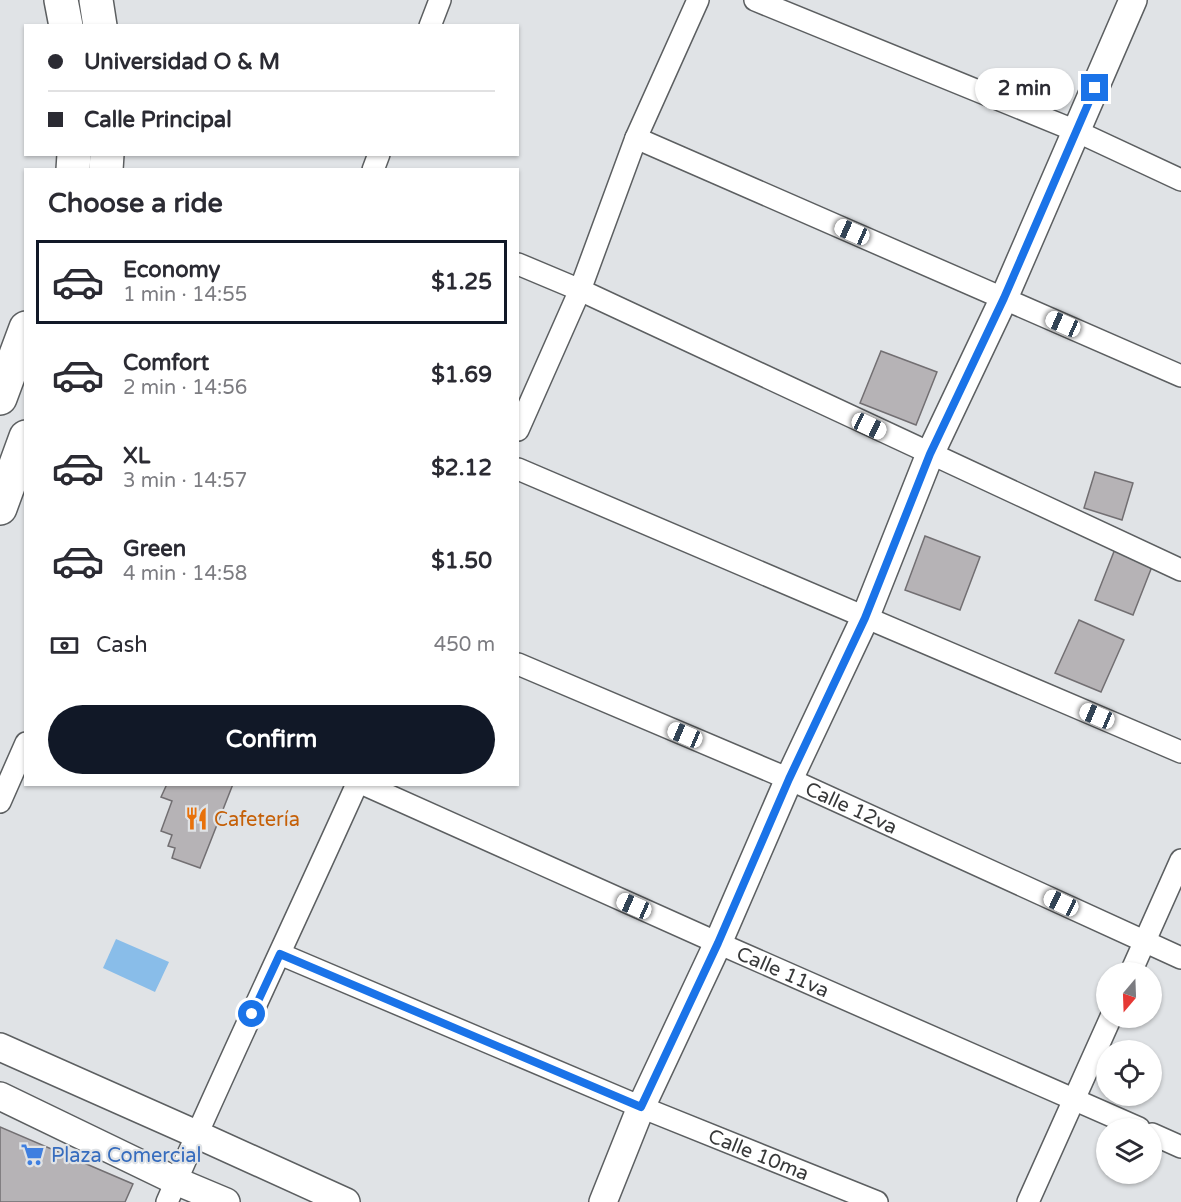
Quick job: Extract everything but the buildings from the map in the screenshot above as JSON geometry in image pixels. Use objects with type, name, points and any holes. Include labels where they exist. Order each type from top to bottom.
[{"type":"main road","points":[[61,0],[66,24]]},
{"type":"main road","points":[[96,0],[100,24]]},
{"type":"main road","points":[[0,398],[24,333]]},
{"type":"main road","points":[[0,508],[24,442]]},
{"type":"street","points":[[431,24],[440,0]]},
{"type":"street","points":[[519,428],[580,291],[636,138],[698,0]]},
{"type":"street","points":[[755,0],[1076,131],[1181,180]]},
{"type":"street","points":[[603,1202],[641,1107],[718,943],[789,779],[865,618],[930,454],[1004,298],[1133,0]]},
{"type":"street","points":[[636,138],[1181,376]]},
{"type":"street","points":[[519,264],[1181,570]]},
{"type":"street","points":[[519,469],[1181,752]]},
{"type":"street","name":"Calle 12va","points":[[519,664],[789,779],[1181,958]]},
{"type":"street","points":[[0,802],[24,747]]},
{"type":"street","points":[[171,1191],[356,786]]},
{"type":"street","name":"Calle 11va","points":[[367,786],[1117,1118]]},
{"type":"street","points":[[1136,962],[1181,860]]},
{"type":"street","name":"Calle 10ma","points":[[280,954],[641,1107],[877,1202]]},
{"type":"street","points":[[1028,1202],[1106,1028]]},
{"type":"street","points":[[0,1047],[346,1202]]},
{"type":"street","points":[[0,1096],[171,1191],[226,1202]]},
{"type":"street","points":[[1162,1138],[1181,1147]]},
{"type":"shaded area","points":[[116,939],[169,962],[155,992],[103,968]]},
{"type":"place","name":"Cafetería","points":[[196,819]]},
{"type":"place","name":"Plaza Comercial","points":[[33,1155]]},
{"type":"route","points":[[252,1014],[280,954],[641,1107],[718,943],[789,779],[865,618],[930,454],[1004,298],[1095,88]]}]
